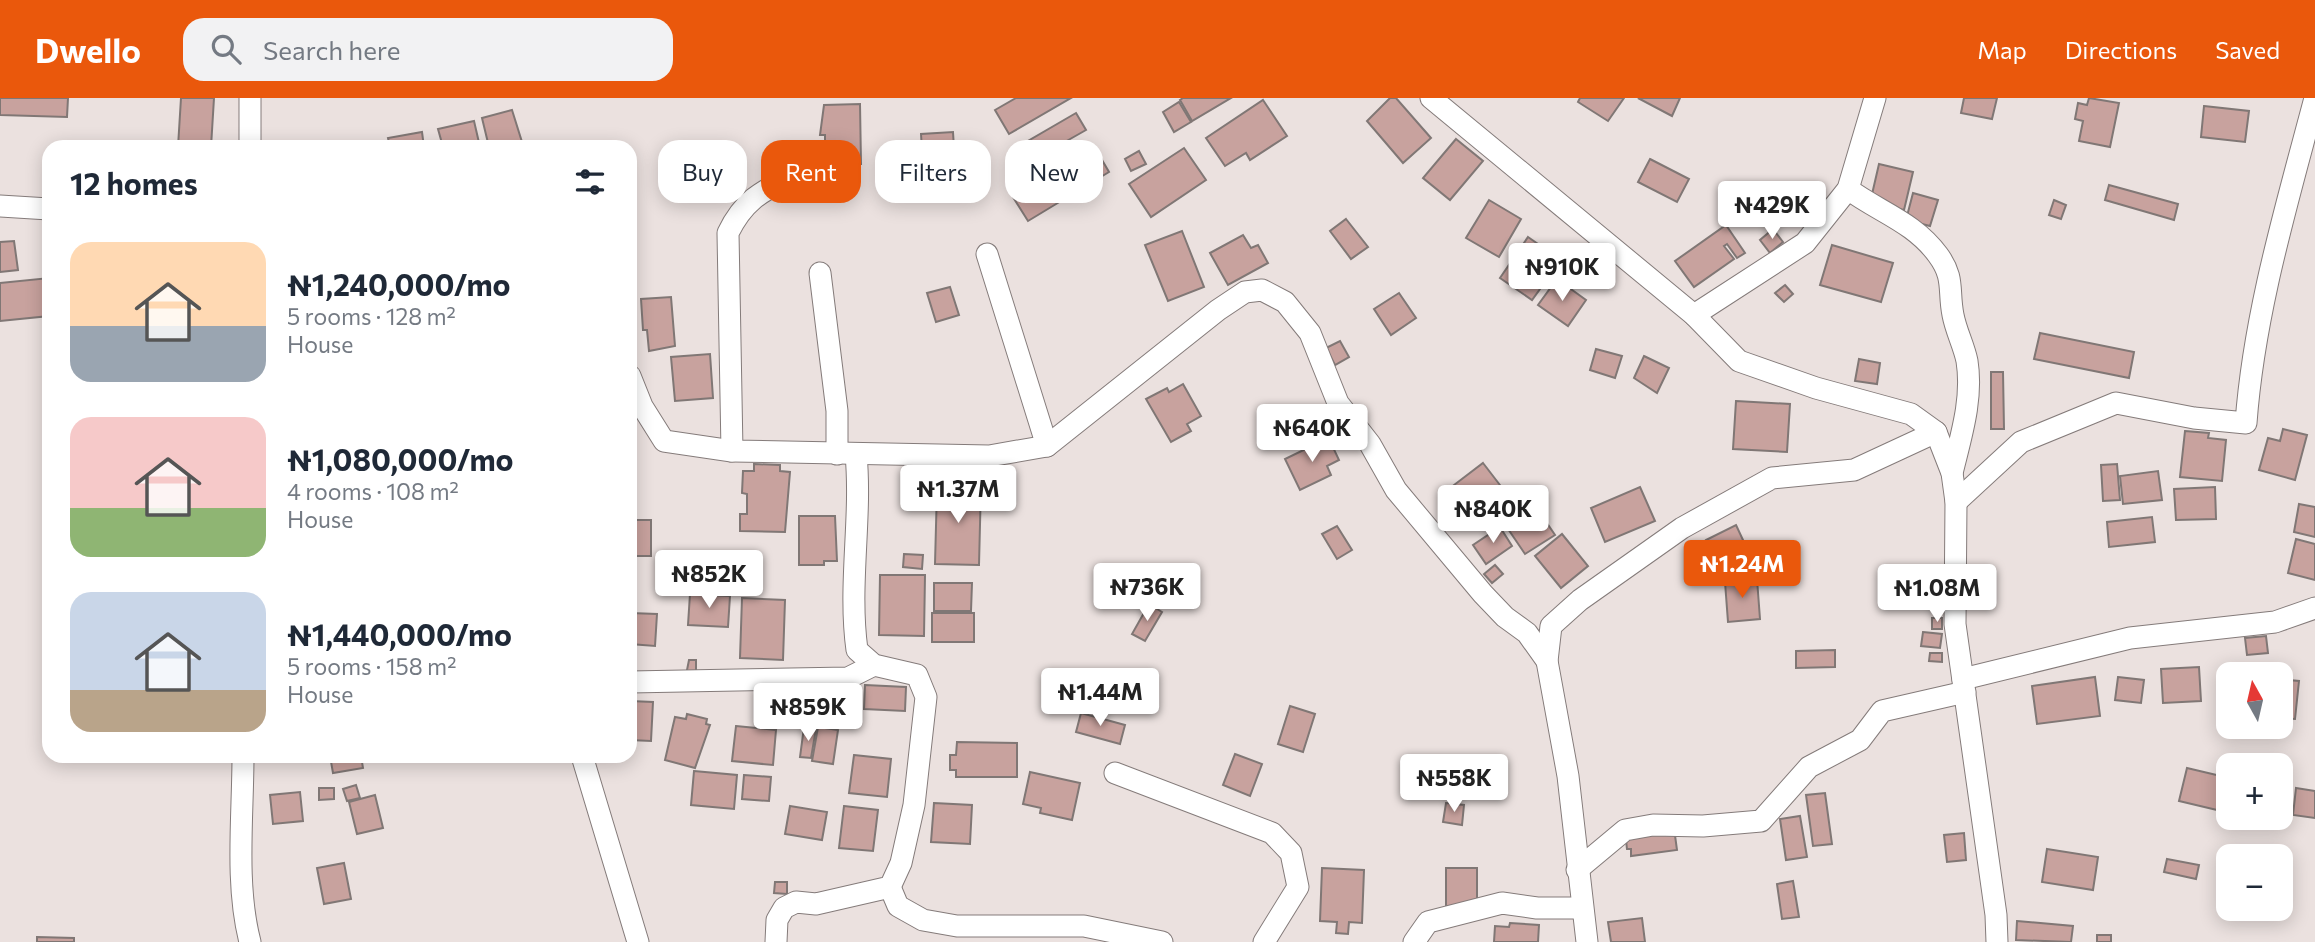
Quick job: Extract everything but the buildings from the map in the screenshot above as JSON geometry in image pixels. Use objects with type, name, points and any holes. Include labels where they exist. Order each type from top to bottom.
[{"type":"street","points":[[250,98],[250,140]]},
{"type":"street","points":[[1431,98],[1694,315],[1739,360],[1816,388],[1911,414],[1936,432],[1952,472],[1956,502],[1955,624],[1996,915],[1997,942]]},
{"type":"street","points":[[1694,315],[1805,243],[1848,189],[1875,98]]},
{"type":"street","points":[[1956,502],[2021,442],[2116,403],[2194,418],[2246,423],[2250,380],[2281,226],[2315,98]]},
{"type":"street","points":[[1848,189],[1867,204],[1898,216],[1939,256],[1952,281],[1953,317],[1966,358],[1970,385],[1952,472]]},
{"type":"street","points":[[732,451],[728,233],[740,209],[761,193]]},
{"type":"street","points":[[0,206],[42,209]]},
{"type":"street","points":[[987,254],[1047,446]]},
{"type":"street","points":[[820,273],[837,411],[846,454],[859,492],[854,625],[857,650],[874,665],[917,675],[926,697],[914,805],[901,863],[890,887],[898,906],[923,920],[957,926],[1084,926],[1162,942]]},
{"type":"street","points":[[637,394],[664,441],[732,451],[989,456],[1047,446],[1218,310],[1245,292],[1270,292],[1285,302],[1310,333],[1338,403],[1370,444],[1396,490],[1483,594],[1504,617],[1527,633],[1547,661]]},
{"type":"street","points":[[1587,942],[1568,776],[1547,661],[1551,626],[1580,600],[1682,528],[1772,478],[1854,470],[1936,432]]},
{"type":"street","points":[[1577,870],[1625,830],[1653,825],[1703,826],[1761,821],[1810,767],[1860,740],[1882,711],[2130,638],[2275,622],[2315,608]]},
{"type":"street","points":[[637,682],[848,678],[874,665]]},
{"type":"street","points":[[243,763],[243,869],[246,924],[250,942]]},
{"type":"street","points":[[584,763],[638,942]]},
{"type":"street","points":[[1115,773],[1272,833],[1291,853],[1298,887],[1264,942]]},
{"type":"street","points":[[776,942],[777,920],[784,908],[796,902],[816,904],[890,887]]},
{"type":"street","points":[[1414,942],[1428,922],[1502,903],[1537,908],[1582,908]]}]
